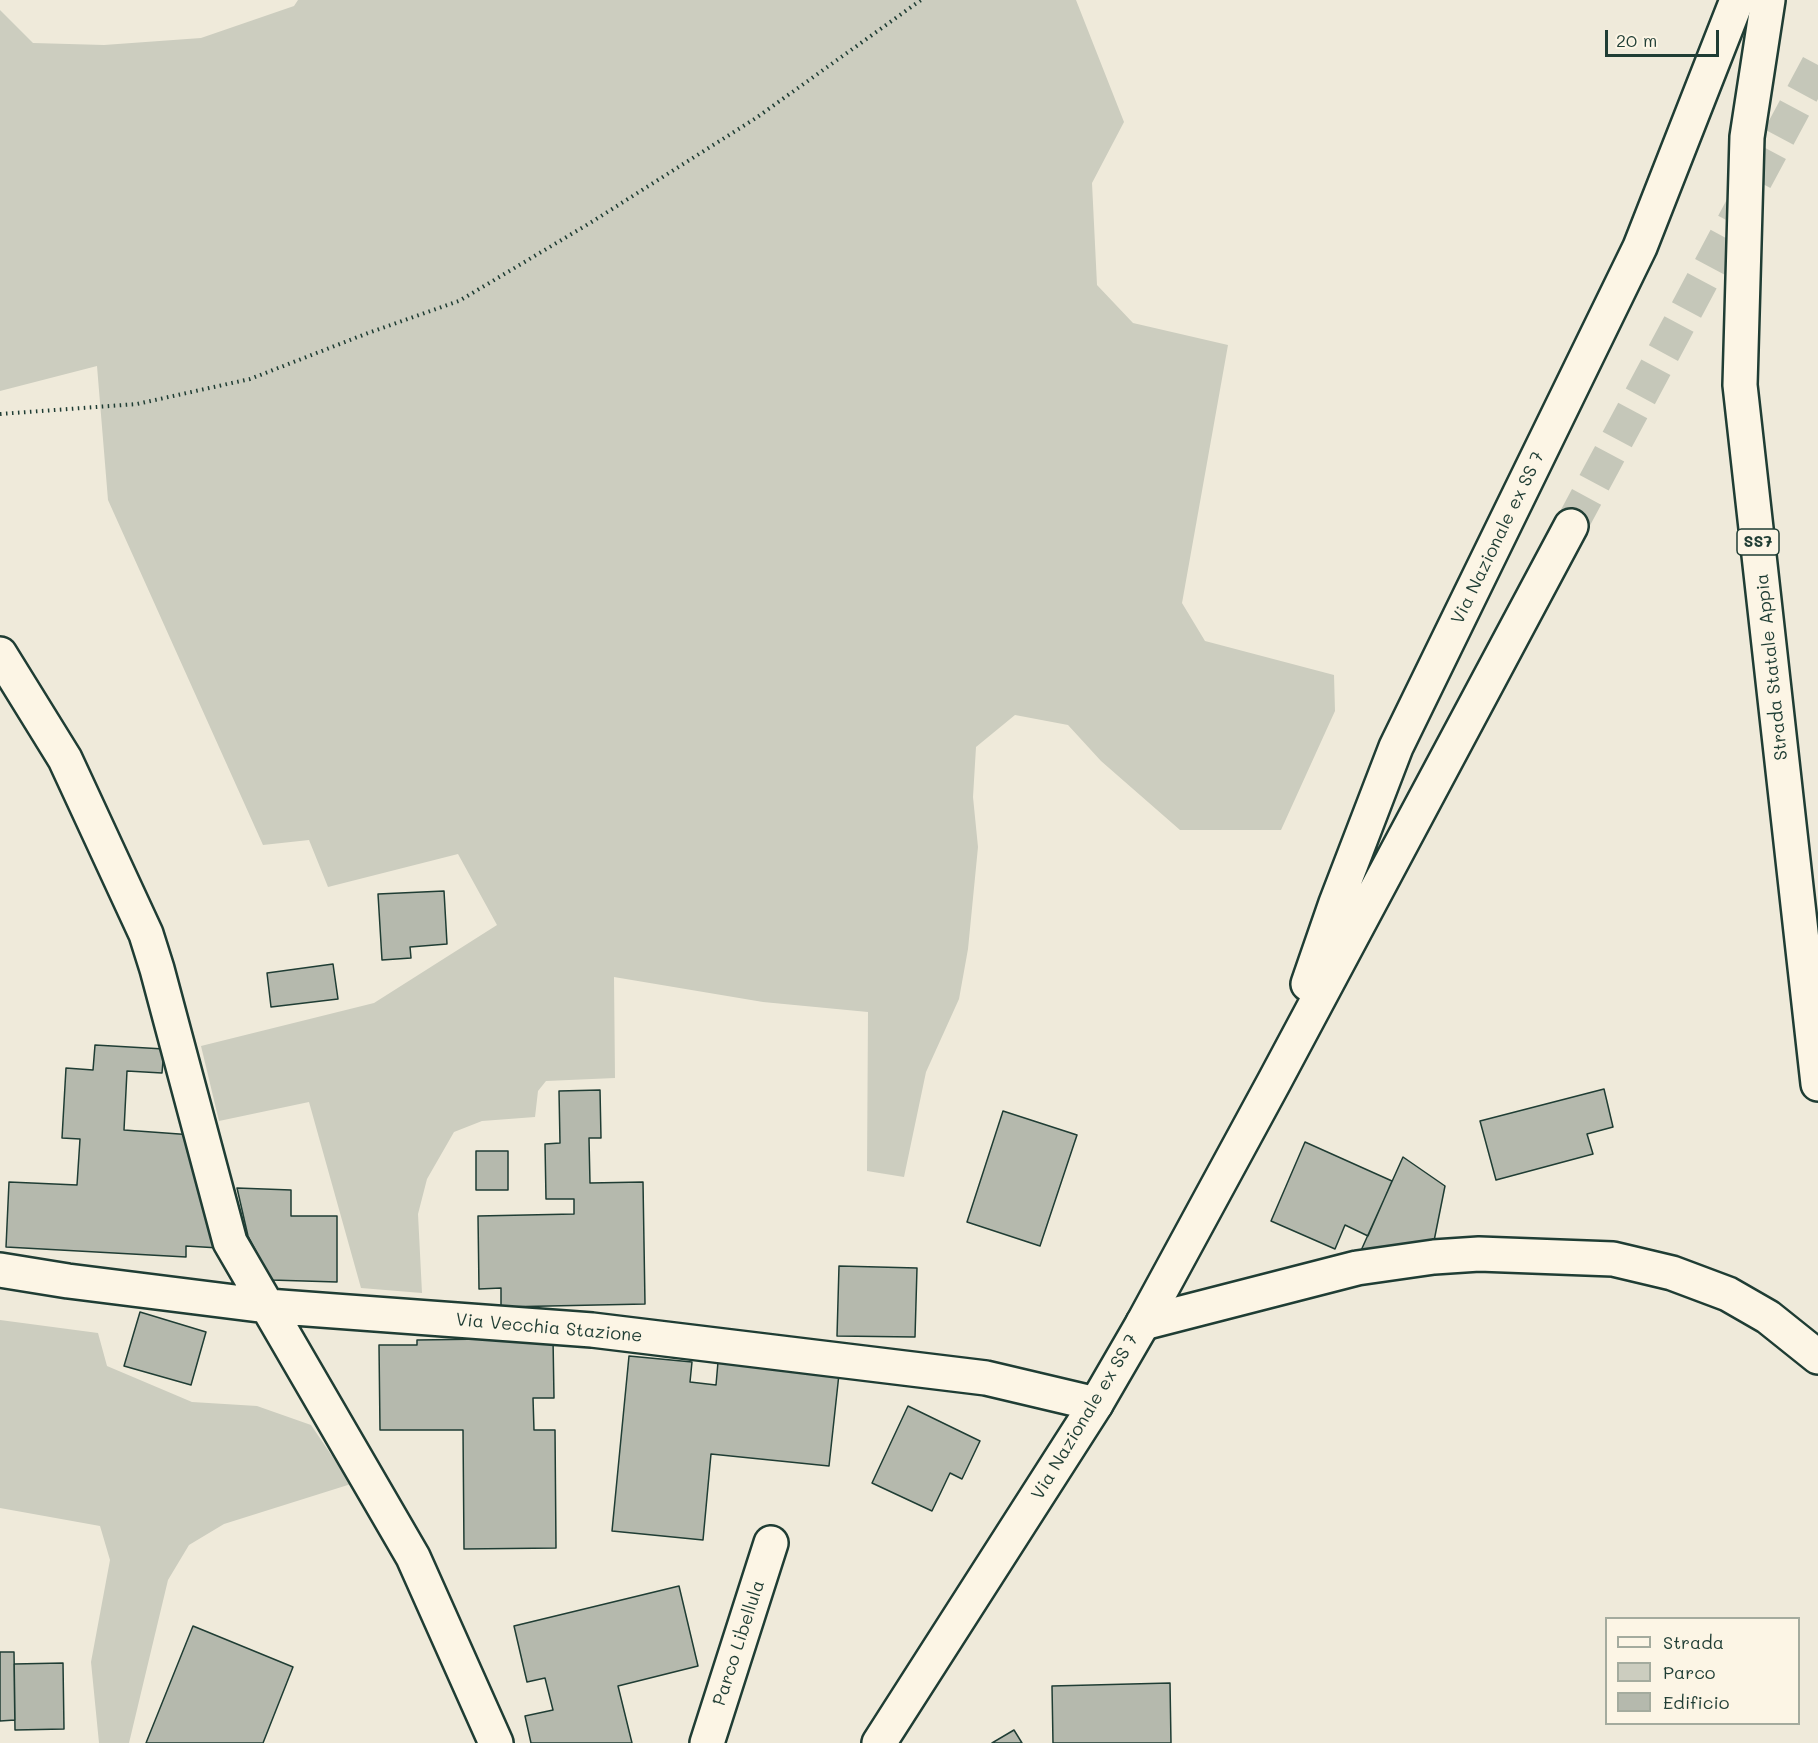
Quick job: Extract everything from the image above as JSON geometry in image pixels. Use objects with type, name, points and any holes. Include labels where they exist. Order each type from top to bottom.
[{"type":"street","name":"Via Nazionale ex SS 7","points":[[1274,1082],[1336,903],[1396,747],[1640,247],[1737,0]]},
{"type":"street","name":"Strada Statale Appia","points":[[1768,0],[1747,138],[1740,385],[1818,1084]]},
{"type":"street","name":"Via Nazionale ex SS 7","points":[[879,1743],[1096,1404],[1143,1323],[1571,526]]},
{"type":"street","points":[[0,654],[65,759],[146,934],[230,1242],[413,1557],[496,1743]]},
{"type":"street","points":[[1143,1323],[1357,1268],[1434,1257],[1479,1254],[1613,1259],[1672,1273],[1728,1294],[1768,1317],[1818,1357]]},
{"type":"street","name":"Via Vecchia Stazione","points":[[0,1270],[68,1281],[267,1306],[592,1330],[986,1378],[1096,1404]]},
{"type":"street","name":"Parco Libellula","points":[[707,1743],[771,1543]]},
{"type":"path","points":[[0,414],[137,404],[250,380],[459,300],[590,223],[756,118],[921,0]]},
{"type":"green space","points":[[298,0],[1076,0],[1124,122],[1092,183],[1097,285],[1133,323],[1228,345],[1182,603],[1205,641],[1334,675],[1335,711],[1281,830],[1180,830],[1101,761],[1068,725],[1015,715],[976,747],[973,797],[978,847],[968,949],[959,999],[926,1072],[904,1177],[867,1171],[868,1012],[763,1002],[614,977],[615,1078],[546,1081],[538,1091],[535,1117],[482,1121],[454,1132],[427,1179],[418,1214],[422,1293],[361,1288],[309,1102],[219,1121],[201,1046],[374,1003],[497,925],[458,854],[328,887],[309,840],[263,845],[108,500],[97,366],[0,391],[0,10],[33,43],[104,45],[201,38],[294,6]]},
{"type":"green space","points":[[0,1320],[98,1333],[107,1366],[192,1402],[257,1406],[311,1425],[351,1484],[224,1524],[189,1545],[168,1580],[129,1743],[99,1743],[91,1662],[110,1560],[100,1526],[0,1508]]},
{"type":"building","points":[[444,891],[447,944],[410,947],[411,958],[382,960],[378,894]]},
{"type":"building","points":[[333,964],[338,999],[271,1007],[267,973]]},
{"type":"building","points":[[95,1045],[164,1049],[162,1073],[127,1071],[124,1130],[193,1135],[219,1248],[186,1246],[186,1257],[6,1247],[9,1182],[77,1185],[80,1139],[62,1138],[66,1068],[93,1070]]},
{"type":"building","points":[[1604,1089],[1613,1127],[1587,1134],[1593,1154],[1496,1180],[1480,1121]]},
{"type":"building","points":[[600,1090],[601,1138],[589,1138],[590,1183],[643,1182],[645,1304],[501,1307],[501,1288],[479,1289],[478,1216],[574,1214],[574,1199],[546,1199],[545,1144],[560,1143],[559,1091]]},
{"type":"building","points":[[1003,1111],[1077,1135],[1040,1246],[967,1222]]},
{"type":"building","points":[[1305,1142],[1392,1181],[1368,1236],[1345,1225],[1335,1249],[1271,1221]]},
{"type":"building","points":[[476,1151],[508,1151],[508,1190],[476,1190]]},
{"type":"building","points":[[1403,1157],[1445,1186],[1434,1241],[1359,1255]]},
{"type":"building","points":[[237,1188],[291,1190],[291,1216],[337,1216],[337,1282],[271,1280],[248,1236]]},
{"type":"building","points":[[839,1266],[917,1268],[915,1337],[837,1336]]},
{"type":"building","points":[[140,1312],[206,1332],[191,1385],[124,1366]]},
{"type":"building","points":[[553,1338],[554,1398],[533,1398],[534,1430],[555,1430],[556,1548],[464,1549],[463,1430],[380,1430],[379,1345],[417,1345],[417,1340]]},
{"type":"building","points":[[629,1356],[692,1362],[690,1382],[716,1385],[718,1362],[839,1374],[829,1466],[711,1454],[703,1540],[612,1531]]},
{"type":"building","points":[[908,1406],[980,1441],[962,1479],[950,1473],[932,1511],[872,1483]]},
{"type":"building","points":[[679,1586],[698,1666],[618,1686],[632,1743],[531,1743],[525,1716],[553,1710],[545,1678],[527,1682],[514,1626]]},
{"type":"building","points":[[193,1626],[293,1667],[263,1743],[146,1743]]},
{"type":"building","points":[[0,1652],[14,1652],[15,1720],[0,1721]]},
{"type":"building","points":[[63,1663],[64,1729],[15,1730],[14,1664]]},
{"type":"building","points":[[1170,1683],[1171,1743],[1053,1743],[1052,1686]]},
{"type":"building","points":[[1014,1730],[1022,1743],[992,1743]]},
{"type":"tunnel","points":[[1571,526],[1818,64]]}]
